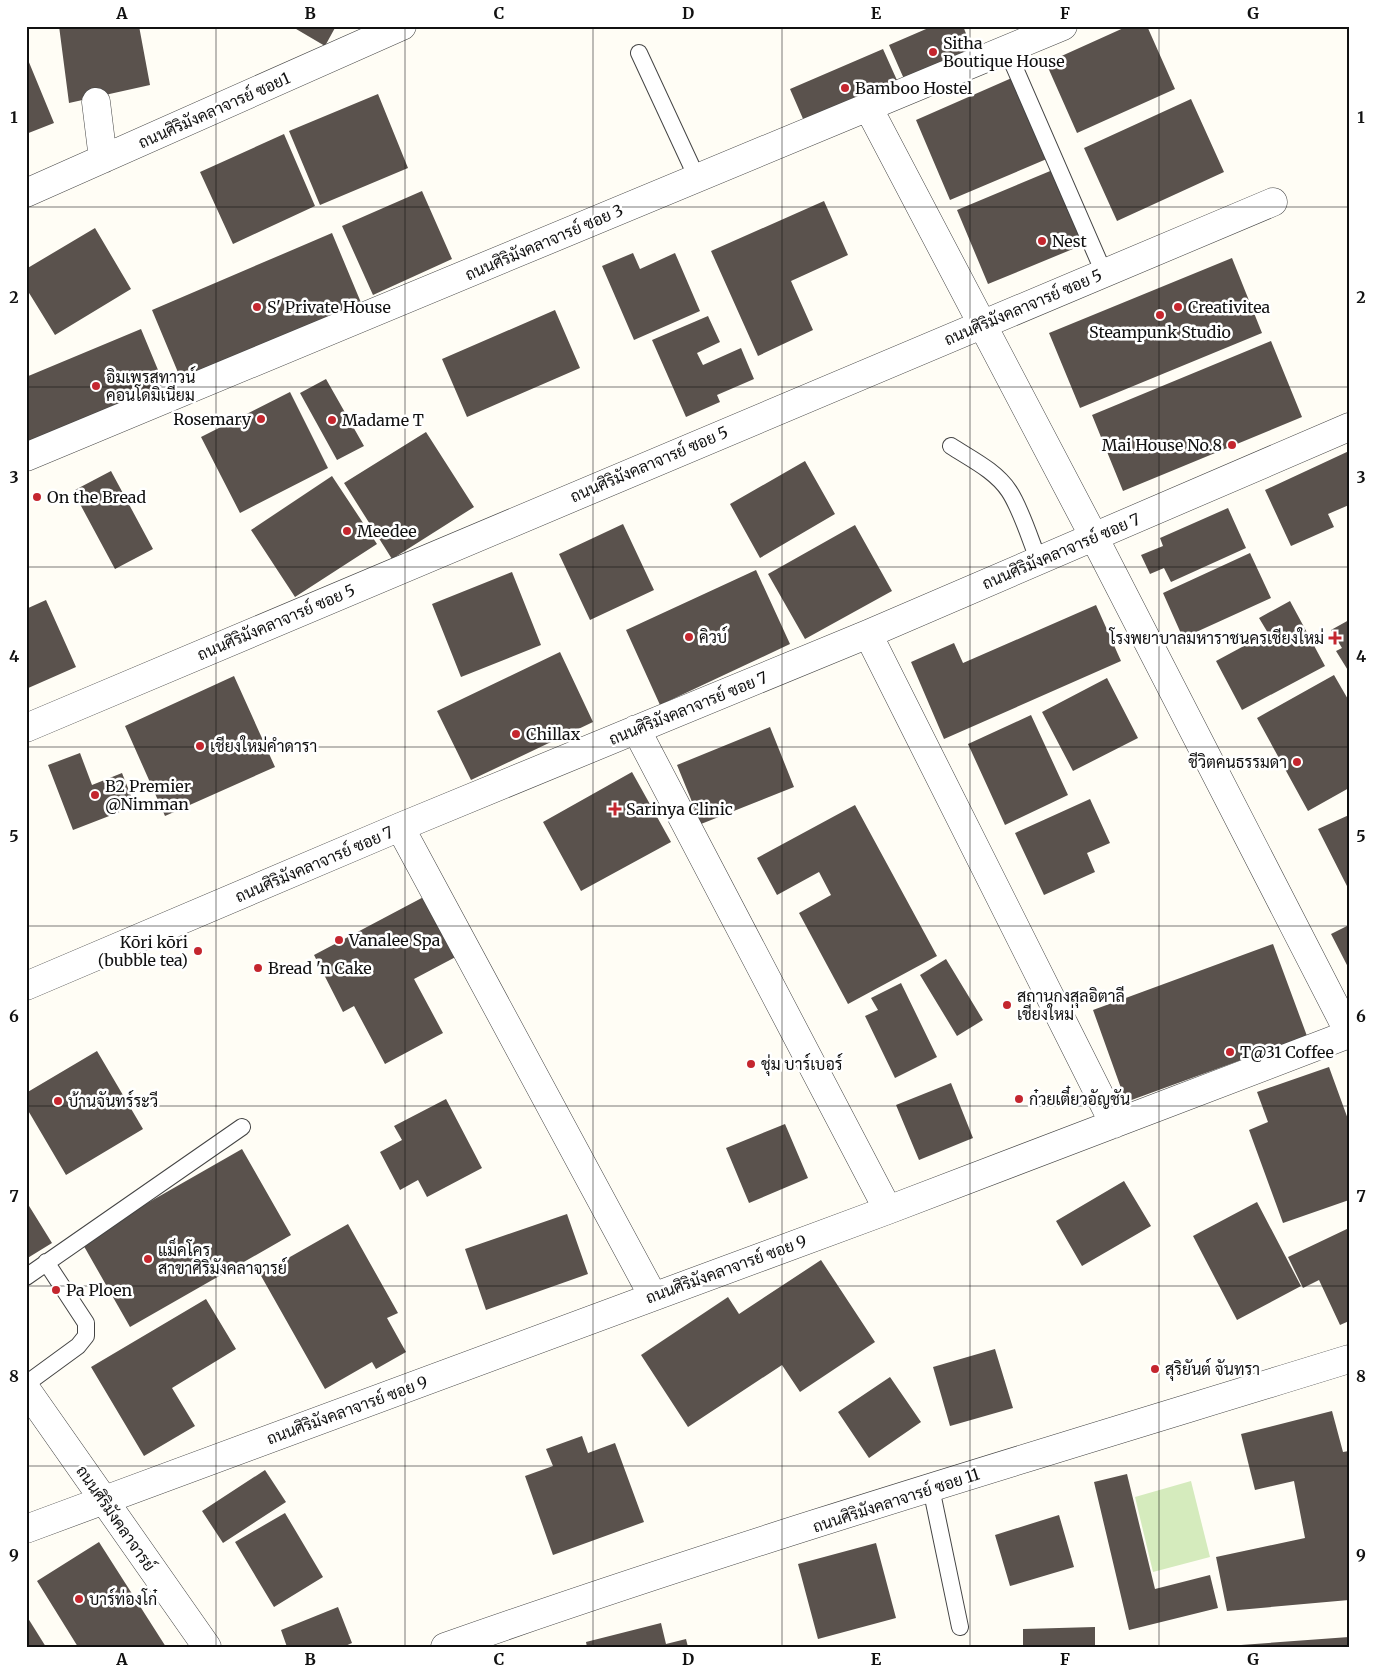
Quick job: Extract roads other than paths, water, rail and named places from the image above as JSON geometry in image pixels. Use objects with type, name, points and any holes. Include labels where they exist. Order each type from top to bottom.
[{"type":"street","name":"ถนนศิริมังคลาจารย์ ซอย1","points":[[26,193],[402,26]]},
{"type":"street","name":"ถนนศิริมังคลาจารย์ ซอย 3","points":[[26,458],[1062,26]]},
{"type":"street","points":[[96,102],[104,159]]},
{"type":"street","points":[[868,107],[1094,537],[1349,1034]]},
{"type":"street","name":"ถนนศิริมังคลาจารย์ ซอย 5","points":[[26,728],[1273,202]]},
{"type":"street","name":"ถนนศิริมังคลาจารย์ ซอย 7","points":[[26,986],[636,729],[868,634],[1038,559],[1349,428]]},
{"type":"street","points":[[868,634],[1114,1124]]},
{"type":"street","points":[[636,729],[888,1210]]},
{"type":"street","points":[[400,828],[653,1296]]},
{"type":"street","name":"ถนนศิริมังคลาจารย์ ซอย 9","points":[[26,1530],[888,1210],[1349,1034]]},
{"type":"street","name":"ถนนศิริมังคลาจารย์ ซอย 11","points":[[445,1647],[546,1611],[930,1488],[1349,1359]]},
{"type":"street","name":"ถนนศิริมังคลาจารย์","points":[[26,1389],[207,1647]]},
{"type":"lane","points":[[1006,50],[1104,273]]},
{"type":"lane","points":[[639,53],[697,178]]},
{"type":"lane","points":[[951,446],[984,467],[998,478],[1010,492],[1038,559]]},
{"type":"lane","points":[[26,1276],[242,1126]]},
{"type":"lane","points":[[26,1384],[78,1346],[86,1336],[86,1323],[46,1262]]},
{"type":"lane","points":[[930,1488],[960,1627]]},
{"type":"place","name":"Sitha Boutique House","points":[[933,52]]},
{"type":"place","name":"Bamboo Hostel","points":[[845,88]]},
{"type":"place","name":"Nest","points":[[1042,241]]},
{"type":"place","name":"S' Private House","points":[[257,307]]},
{"type":"place","name":"Creativitea","points":[[1178,307]]},
{"type":"place","name":"Steampunk Studio","points":[[1160,315]]},
{"type":"place","name":"อิมเพรสทาวน์ คอนโดมิเนียม","points":[[96,386]]},
{"type":"place","name":"Rosemary","points":[[261,419]]},
{"type":"place","name":"Madame T","points":[[332,420]]},
{"type":"place","name":"Mai House No.8","points":[[1232,445]]},
{"type":"place","name":"On the Bread","points":[[37,497]]},
{"type":"place","name":"Meedee","points":[[347,531]]},
{"type":"place","name":"คิวบ์","points":[[689,637]]},
{"type":"place","name":"โรงพยาบาลมหาราชนครเชียงใหม่","points":[[1335,638]]},
{"type":"place","name":"Chillax","points":[[516,734]]},
{"type":"place","name":"เชียงใหม่คำดารา","points":[[200,746]]},
{"type":"place","name":"ชีวิตคนธรรมดา","points":[[1297,762]]},
{"type":"place","name":"B2 Premier @Nimman","points":[[95,795]]},
{"type":"place","name":"Sarinya Clinic","points":[[615,809]]},
{"type":"place","name":"Vanalee Spa","points":[[339,940]]},
{"type":"place","name":"Kōri kōri (bubble tea)","points":[[198,951]]},
{"type":"place","name":"Bread 'n Cake","points":[[258,968]]},
{"type":"place","name":"สถานกงสุลอิตาลี เชียงใหม่","points":[[1007,1005]]},
{"type":"place","name":"T@31 Coffee","points":[[1230,1052]]},
{"type":"place","name":"ชุ่ม บาร์เบอร์","points":[[751,1064]]},
{"type":"place","name":"ก๋วยเตี๋ยวอัญชัน","points":[[1019,1099]]},
{"type":"place","name":"บ้านจันทร์ระวี","points":[[58,1101]]},
{"type":"place","name":"แม็คโคร สาขาศิริมังคลาจารย์","points":[[148,1259]]},
{"type":"place","name":"Pa Ploen","points":[[56,1290]]},
{"type":"place","name":"สุริยันต์ จันทรา","points":[[1155,1369]]},
{"type":"place","name":"บาร์ท่องโก๋","points":[[79,1599]]}]
